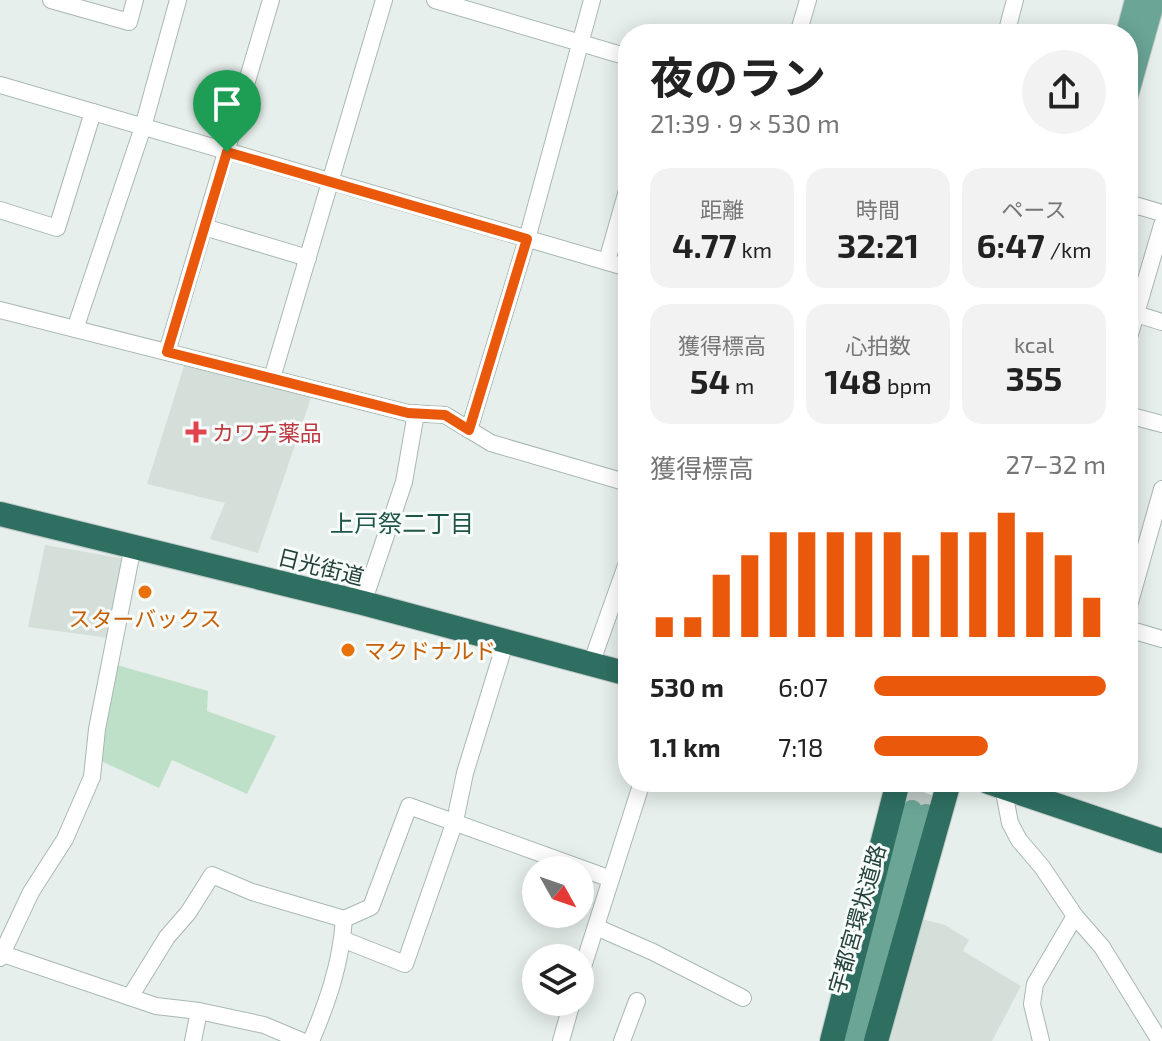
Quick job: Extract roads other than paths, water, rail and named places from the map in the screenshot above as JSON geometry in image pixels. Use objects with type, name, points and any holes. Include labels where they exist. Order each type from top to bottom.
[{"type":"highway","name":"日光街道","points":[[0,514],[363,603],[618,671]]},
{"type":"highway","points":[[832,1041],[895,792]]},
{"type":"highway","points":[[876,1041],[946,792]]},
{"type":"highway","points":[[1023,792],[1162,841]]},
{"type":"main road","points":[[1129,24],[1135,0]]},
{"type":"main road","points":[[1138,60],[1155,0]]},
{"type":"main road","name":"宇都宮環状道路","points":[[847,1041],[919,812],[863,1041]]},
{"type":"street","points":[[51,0],[129,22],[135,0]]},
{"type":"street","points":[[75,329],[143,127],[178,0]]},
{"type":"street","points":[[167,352],[271,0]]},
{"type":"street","points":[[272,378],[384,0]]},
{"type":"street","points":[[435,0],[618,54]]},
{"type":"street","points":[[469,430],[527,239],[592,0]]},
{"type":"street","points":[[801,24],[808,0]]},
{"type":"street","points":[[1009,24],[1015,0]]},
{"type":"street","points":[[0,85],[618,265]]},
{"type":"street","points":[[0,210],[57,228],[93,112]]},
{"type":"street","points":[[1138,206],[1162,213]]},
{"type":"street","points":[[607,261],[618,222]]},
{"type":"street","points":[[1138,307],[1162,225]]},
{"type":"street","points":[[204,227],[308,258]]},
{"type":"street","points":[[0,310],[416,413],[445,415],[491,443],[618,480]]},
{"type":"street","points":[[1138,315],[1162,322]]},
{"type":"street","points":[[363,603],[404,482],[416,413]]},
{"type":"street","points":[[1138,418],[1162,424]]},
{"type":"street","points":[[1138,574],[1162,489]]},
{"type":"street","points":[[133,546],[97,729],[92,777],[65,839],[31,892],[1,955],[156,1006],[199,1011],[264,1025],[302,1041]]},
{"type":"street","points":[[591,664],[618,588]]},
{"type":"street","points":[[1138,632],[1162,639]]},
{"type":"street","points":[[342,939],[405,964],[455,821],[465,773],[506,640]]},
{"type":"street","points":[[590,944],[639,792]]},
{"type":"street","points":[[1004,792],[1010,823],[1019,840],[1102,947],[1160,1041]]},
{"type":"street","points":[[130,997],[167,937],[188,913],[212,875],[252,892],[344,919],[371,907],[409,806],[611,879]]},
{"type":"street","points":[[1041,1041],[1032,1004],[1035,984],[1075,916]]},
{"type":"street","points":[[311,1041],[331,994],[344,919]]},
{"type":"street","points":[[596,927],[743,998]]},
{"type":"street","points":[[622,1041],[637,1001]]},
{"type":"street","points":[[193,1041],[199,1011]]},
{"type":"street","points":[[561,1041],[568,1016]]},
{"type":"tunnel","points":[[912,810],[916,792]]},
{"type":"tunnel","points":[[926,814],[932,792]]},
{"type":"place","name":"カワチ薬品","points":[[196,432]]},
{"type":"place","name":"スターバックス","points":[[145,592]]},
{"type":"place","name":"マクドナルド","points":[[348,650]]},
{"type":"district","name":"上戸祭二丁目","points":[[402,522]]}]
